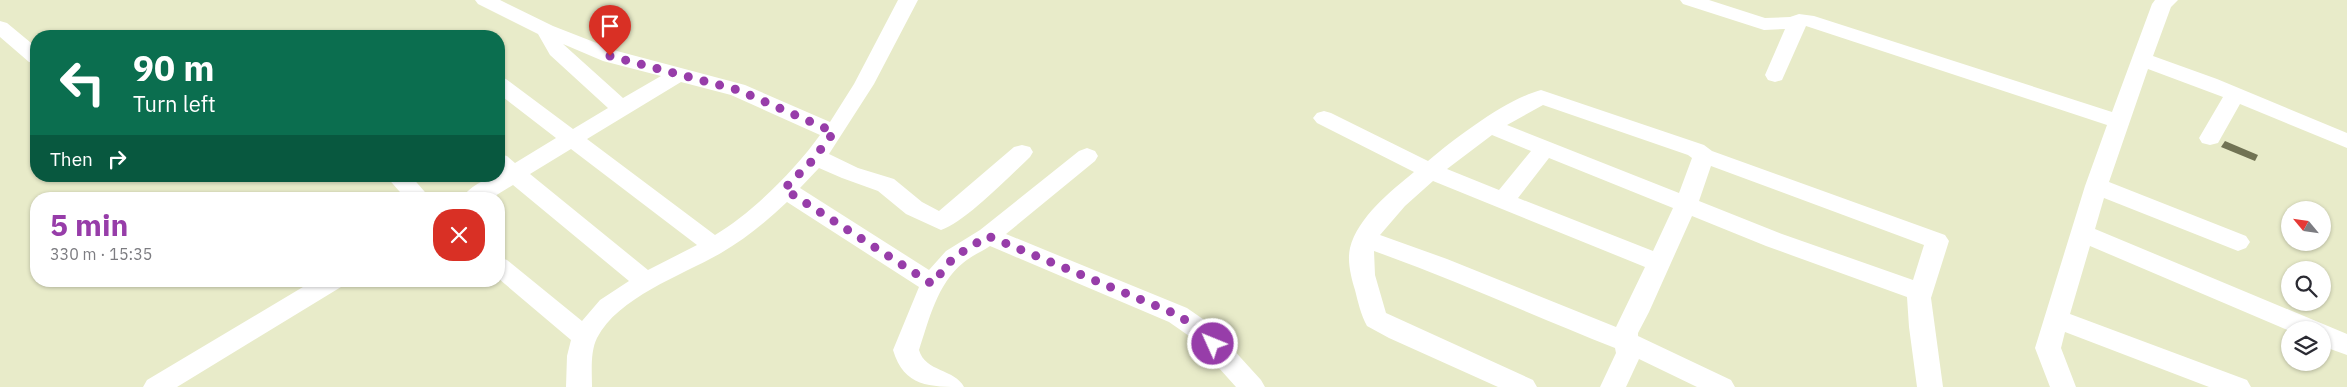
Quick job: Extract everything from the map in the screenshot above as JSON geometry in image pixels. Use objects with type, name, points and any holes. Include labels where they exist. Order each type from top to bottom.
[{"type":"street","points":[[486,0],[546,30],[610,56],[738,90],[834,132]]},
{"type":"street","points":[[579,387],[580,357],[584,337],[601,314],[632,290],[728,238],[784,189],[815,157],[846,115],[908,0]]},
{"type":"street","points":[[1690,0],[1764,24],[1807,20],[2118,122]]},
{"type":"street","points":[[2063,387],[2048,348],[2096,186],[2163,1]]},
{"type":"street","points":[[1774,75],[1799,20]]},
{"type":"street","points":[[0,27],[30,52]]},
{"type":"street","points":[[546,30],[557,51],[622,109]]},
{"type":"street","points":[[2142,59],[2235,94],[2347,141]]},
{"type":"street","points":[[646,282],[507,167],[571,139],[680,74]]},
{"type":"street","points":[[505,89],[714,246]]},
{"type":"street","points":[[2210,138],[2235,94]]},
{"type":"street","points":[[1524,387],[1376,319],[1363,273],[1362,246],[1376,220],[1395,200],[1490,126],[1540,97],[1696,150],[1704,156],[1758,174],[1937,241],[1920,292],[1921,327],[1930,387]]},
{"type":"street","points":[[1324,118],[1432,172],[1658,263]]},
{"type":"street","points":[[1490,126],[1774,240],[1920,292]]},
{"type":"street","points":[[1503,201],[1544,148]]},
{"type":"street","points":[[815,157],[850,173],[886,186],[914,208],[941,222],[976,194],[1022,152]]},
{"type":"street","points":[[951,387],[919,371],[910,364],[907,358],[906,350],[932,284],[954,257],[988,236],[1087,156]]},
{"type":"street","points":[[1613,387],[1629,353],[1625,333],[1637,312],[1686,204],[1704,156]]},
{"type":"street","points":[[403,182],[413,192]]},
{"type":"street","points":[[480,192],[491,182]]},
{"type":"street","points":[[2096,186],[2238,242]]},
{"type":"street","points":[[784,189],[932,284]]},
{"type":"street","points":[[2082,233],[2291,321]]},
{"type":"street","points":[[988,236],[1178,315],[1201,331],[1252,387]]},
{"type":"street","points":[[1366,239],[1439,265],[1554,314],[1627,342],[1722,387]]},
{"type":"street","points":[[505,271],[584,337]]},
{"type":"street","points":[[156,387],[323,287]]},
{"type":"street","points":[[2056,319],[2238,387]]},
{"type":"street","points":[[2331,339],[2347,345]]},
{"type":"building","points":[[2225,141],[2258,155],[2255,161],[2221,147]]},
{"type":"route","points":[[610,56],[718,83],[764,100],[834,132],[811,162],[784,189],[932,284],[954,257],[988,236],[1178,315],[1201,331],[1213,344]]}]
